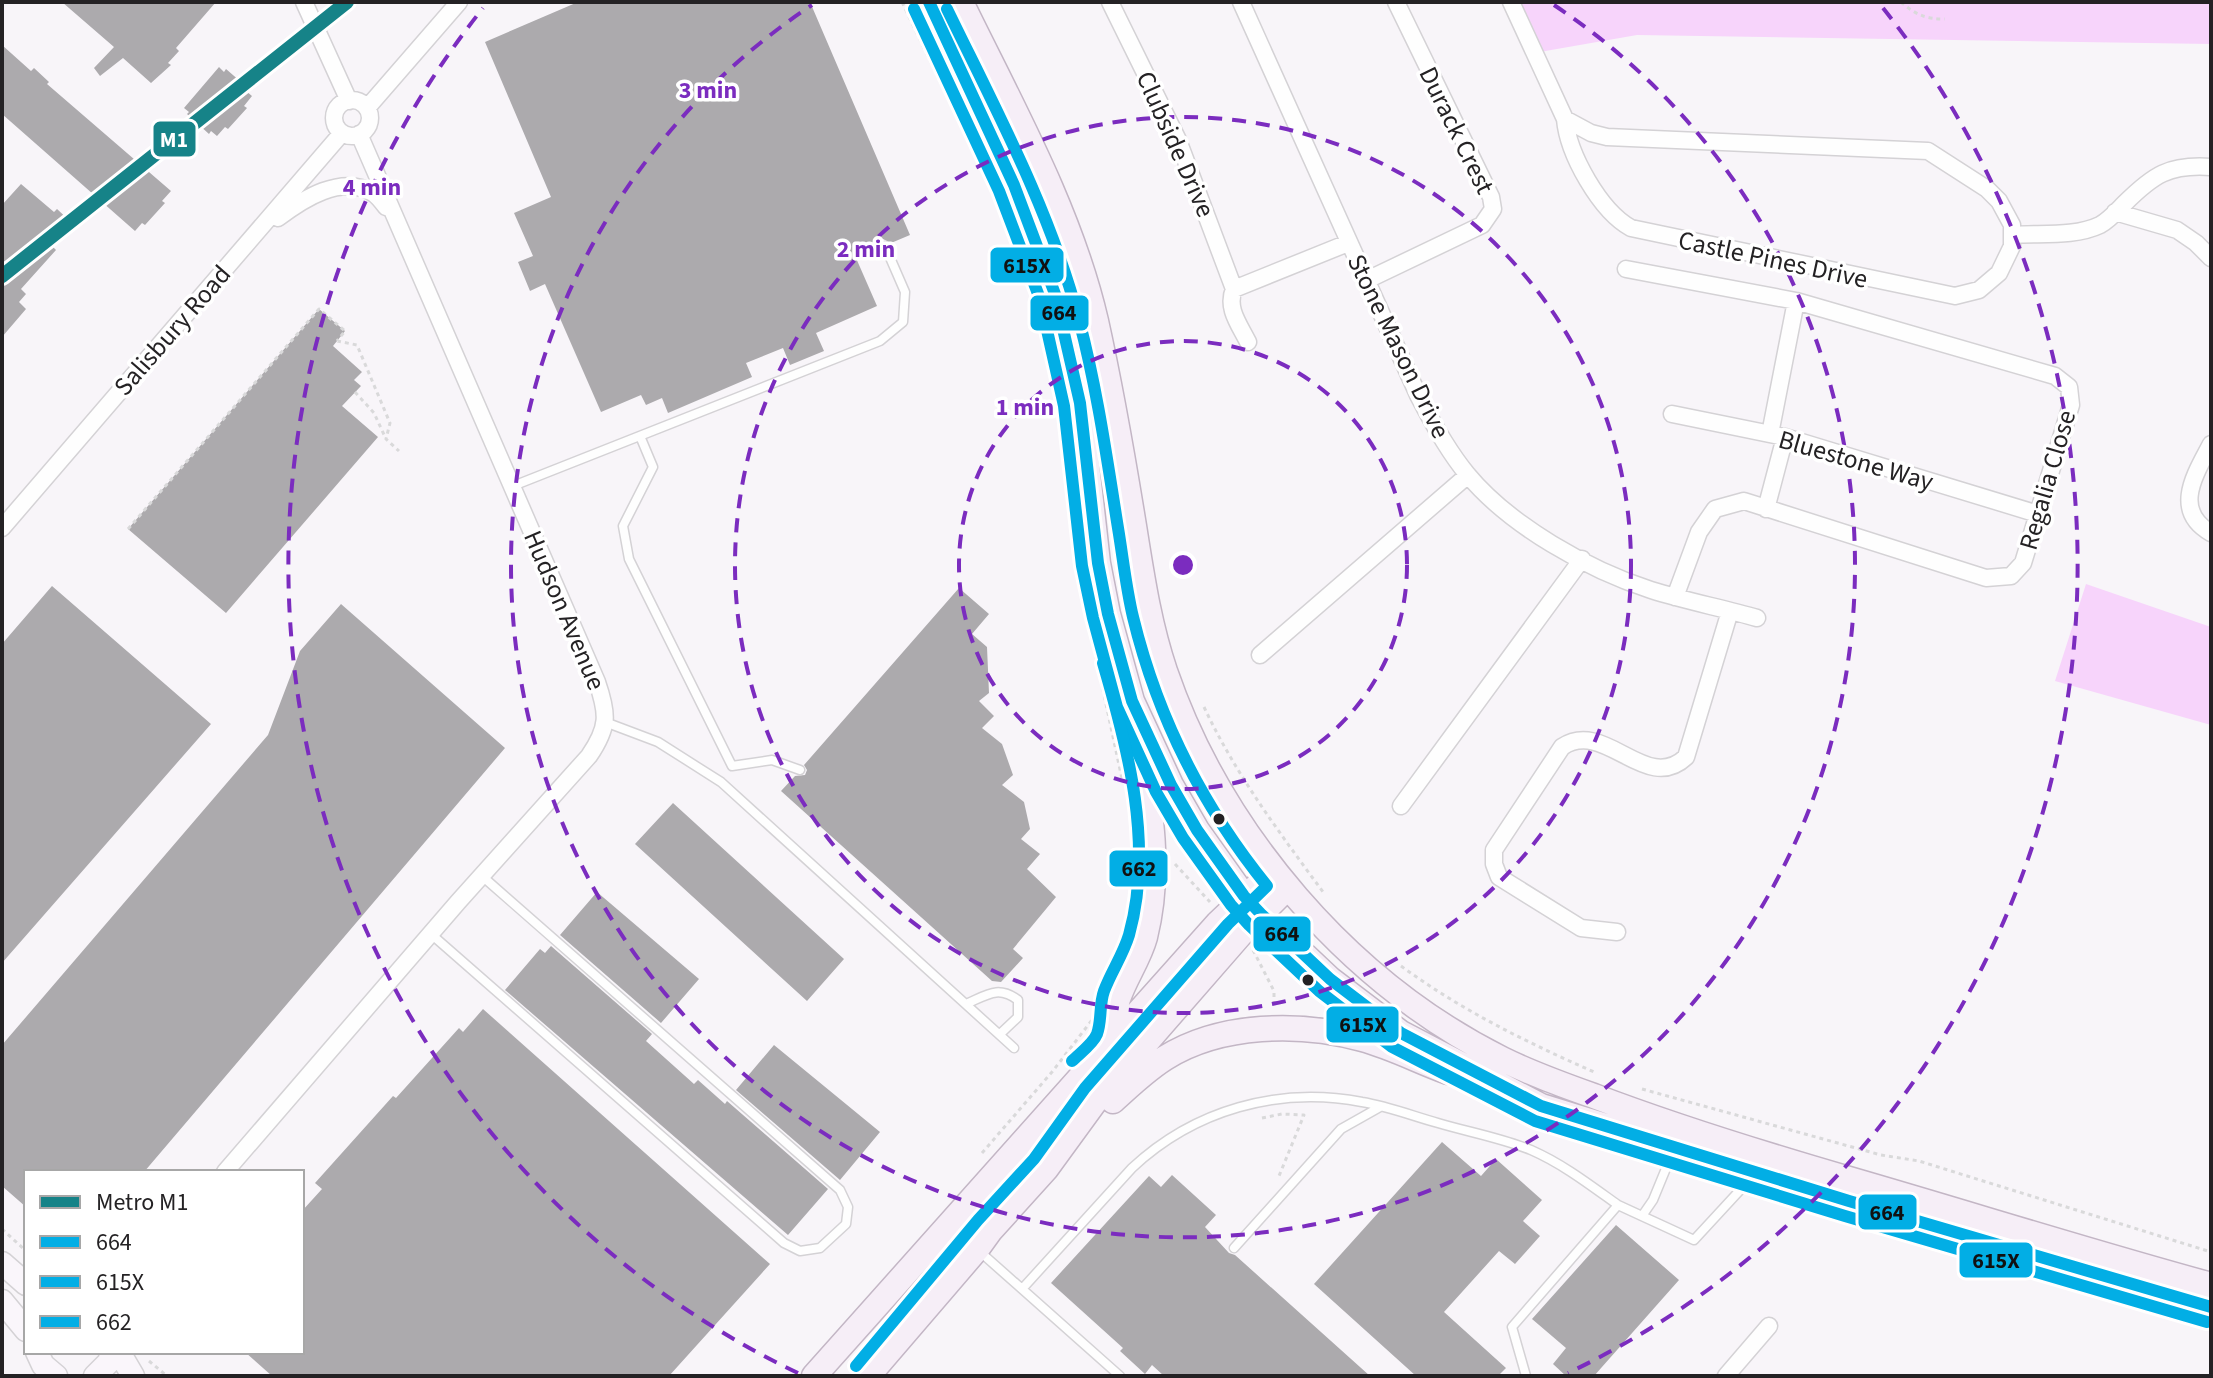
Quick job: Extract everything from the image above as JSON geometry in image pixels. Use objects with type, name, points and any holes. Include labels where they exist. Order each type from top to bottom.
[{"type":"main road","points":[[929,2],[1014,185],[1046,264],[1080,403],[1098,563],[1132,701],[1154,827],[1152,904],[1144,940],[1118,999],[1111,1042]]},
{"type":"main road","points":[[961,2],[1049,184],[1085,281],[1112,403],[1149,615],[1165,669],[1197,749],[1235,815],[1281,879],[1357,957],[1412,1002],[1460,1035],[1533,1074],[1721,1142],[2211,1285]]},
{"type":"main road","points":[[1132,701],[1171,785],[1197,830],[1244,896],[1261,914],[1330,979],[1401,1033],[1541,1106]]},
{"type":"main road","points":[[814,1376],[1244,896],[1281,879]]},
{"type":"main road","points":[[1046,1169],[1097,1099],[1261,914],[1281,879]]},
{"type":"main road","points":[[868,1376],[1046,1169],[1110,1104],[1151,1068],[1183,1049],[1221,1035],[1274,1029],[1324,1032],[1364,1039],[1541,1106],[2211,1307]]},
{"type":"main road","points":[[2,1263],[24,1282]]},
{"type":"main road","points":[[2,1301],[24,1328]]},
{"type":"main road","points":[[38,1354],[52,1375]]},
{"type":"main road","points":[[95,1376],[109,1362],[111,1354]]},
{"type":"main road","points":[[120,1354],[133,1376]]},
{"type":"street","points":[[304,2],[349,101]]},
{"type":"street","points":[[367,108],[459,2]]},
{"type":"street","name":"Clubside Drive","points":[[1110,2],[1178,140],[1234,289],[1229,300],[1248,342]]},
{"type":"street","name":"Stone Mason Drive","points":[[1241,2],[1419,397],[1440,436],[1468,475],[1498,506],[1548,541],[1582,559],[1649,589],[1757,618]]},
{"type":"street","name":"Durack Crest","points":[[1365,281],[1482,225],[1493,209],[1491,197],[1396,2]]},
{"type":"street","name":"Castle Pines Drive","points":[[1511,2],[1565,119],[1566,136],[1602,203],[1620,222],[1644,233],[1955,296],[1967,294],[1989,283],[1999,273],[2014,235]]},
{"type":"street","points":[[349,101],[359,102],[367,108],[370,123],[351,134],[338,129],[335,118],[339,107],[349,101]]},
{"type":"street","points":[[1565,119],[1591,133],[1607,137],[1928,151],[1987,189],[2009,215],[2014,235],[2085,230],[2103,224],[2145,183],[2163,172],[2177,167],[2211,167]]},
{"type":"street","name":"Hudson Avenue","points":[[227,1170],[589,756],[599,742],[605,722],[604,700],[597,682],[396,217],[351,134]]},
{"type":"street","name":"Salisbury Road","points":[[2,528],[253,237],[351,134]]},
{"type":"street","points":[[253,237],[301,201],[344,185],[374,193],[396,217]]},
{"type":"street","points":[[2115,212],[2177,230],[2211,258]]},
{"type":"street","points":[[1234,289],[1348,243]]},
{"type":"street","name":"Regalia Close","points":[[1626,269],[1796,301],[2055,376],[2069,387],[2071,405],[2023,563],[2011,576],[1986,578],[1744,501],[1715,509],[1699,532],[1675,597]]},
{"type":"street","points":[[1766,509],[1796,301]]},
{"type":"street","name":"Bluestone Way","points":[[1672,414],[1777,436],[2038,514]]},
{"type":"street","points":[[2211,444],[2188,491],[2195,519],[2211,533]]},
{"type":"street","points":[[1260,655],[1468,475]]},
{"type":"street","points":[[1401,806],[1582,559]]},
{"type":"street","points":[[1617,932],[1581,928],[1499,877],[1494,864],[1494,850],[1562,747],[1574,740],[1589,740],[1657,769],[1675,767],[1686,757],[1730,611]]},
{"type":"street","points":[[1726,1376],[1769,1326]]},
{"type":"lane","points":[[512,487],[880,341],[903,322],[905,292],[885,246]]},
{"type":"lane","points":[[640,436],[653,467],[623,526],[629,559],[732,766],[772,760],[800,770]]},
{"type":"lane","points":[[605,722],[658,742],[721,782],[1014,1048]]},
{"type":"lane","points":[[431,934],[784,1243],[800,1251],[820,1248],[846,1224],[848,1207],[840,1190],[482,876]]},
{"type":"lane","points":[[966,1004],[994,992],[1007,992],[1018,1000],[1018,1017],[1000,1034]]},
{"type":"lane","points":[[1022,1289],[1149,1153],[1188,1128],[1231,1108],[1295,1096],[1325,1097],[1381,1107],[1529,1149],[1568,1169],[1618,1205],[1694,1240],[1757,1172]]},
{"type":"lane","points":[[1234,1248],[1341,1129],[1381,1107]]},
{"type":"lane","points":[[1642,1216],[1653,1200],[1667,1166]]},
{"type":"lane","points":[[1526,1376],[1512,1327],[1618,1205]]},
{"type":"lane","points":[[977,1249],[1120,1376]]},
{"type":"path","points":[[902,2],[949,99]]},
{"type":"path","points":[[1901,2],[1914,14],[1928,19],[1945,19]]},
{"type":"path","points":[[128,529],[319,309],[345,331],[337,341],[357,345],[390,423],[386,439]]},
{"type":"path","points":[[355,392],[374,413],[386,439],[399,451]]},
{"type":"path","points":[[1068,500],[1072,531]]},
{"type":"path","points":[[1095,651],[1123,786]]},
{"type":"path","points":[[1283,840],[1329,900]]},
{"type":"path","points":[[1176,864],[1202,890]]},
{"type":"path","points":[[1254,951],[1274,991],[1275,1016]]},
{"type":"path","points":[[1401,966],[1475,1015],[1532,1045],[1600,1074]]},
{"type":"path","points":[[981,1154],[1052,1072],[1095,1014]]},
{"type":"path","points":[[1643,1089],[1881,1155],[1919,1161],[2211,1252]]},
{"type":"path","points":[[1262,1118],[1282,1114],[1304,1115],[1276,1183]]},
{"type":"path","points":[[2,1229],[24,1249]]},
{"type":"path","points":[[141,1354],[167,1376]]},
{"type":"shaded area","points":[[1511,2],[2211,2],[2211,44],[1637,35],[1534,53]]},
{"type":"shaded area","points":[[2086,584],[2211,627],[2211,725],[2055,681]]},
{"type":"building","points":[[62,2],[216,2],[176,48],[179,51],[168,63],[171,65],[151,83],[123,58],[100,76],[94,68],[114,47]]},
{"type":"building","points":[[578,2],[810,2],[910,235],[891,243],[883,239],[878,248],[856,258],[877,306],[816,333],[824,351],[790,365],[783,348],[746,363],[752,377],[668,413],[662,398],[646,405],[641,395],[601,412],[545,284],[530,291],[518,262],[533,256],[514,213],[551,197],[485,42]]},
{"type":"building","points":[[2,45],[31,71],[34,68],[49,82],[47,84],[171,191],[162,201],[165,203],[145,225],[142,223],[135,231],[2,114]]},
{"type":"building","points":[[219,67],[224,72],[226,69],[248,88],[246,91],[252,96],[244,106],[247,108],[217,136],[211,131],[209,134],[184,108]]},
{"type":"building","points":[[21,184],[72,223],[52,246],[56,250],[21,289],[26,294],[19,302],[26,309],[2,337],[2,205]]},
{"type":"building","points":[[319,309],[345,331],[333,346],[362,372],[354,380],[361,386],[342,406],[378,437],[226,613],[128,529]]},
{"type":"building","points":[[52,586],[211,724],[2,963],[2,644]]},
{"type":"building","points":[[959,588],[989,614],[972,634],[987,647],[989,693],[979,701],[994,716],[982,728],[1002,744],[1013,775],[1002,785],[1024,802],[1030,829],[1021,839],[1040,854],[1027,869],[1056,897],[1013,949],[1023,958],[1001,982],[992,981],[781,791],[795,776],[805,775],[807,770],[804,765]]},
{"type":"building","points":[[341,604],[505,748],[146,1170],[24,1170],[24,1205],[2,1186],[2,1045],[268,735],[300,651]]},
{"type":"building","points":[[673,803],[844,959],[807,1001],[635,844]]},
{"type":"building","points":[[597,892],[699,979],[661,1023],[560,935]]},
{"type":"building","points":[[551,946],[652,1034],[646,1041],[694,1084],[698,1080],[725,1104],[727,1101],[828,1189],[788,1235],[505,990],[540,949],[545,953]]},
{"type":"building","points":[[483,1009],[770,1264],[669,1376],[272,1376],[247,1354],[304,1354],[304,1209],[322,1189],[315,1183],[459,1028],[463,1032]]},
{"type":"building","points":[[774,1045],[880,1132],[840,1180],[736,1090]]},
{"type":"building","points":[[1442,1142],[1481,1176],[1496,1159],[1542,1200],[1523,1221],[1540,1236],[1515,1264],[1499,1251],[1444,1312],[1506,1368],[1498,1376],[1416,1376],[1314,1284]]},
{"type":"building","points":[[1172,1175],[1216,1215],[1205,1227],[1229,1253],[1235,1255],[1370,1376],[1164,1376],[1152,1365],[1145,1374],[1120,1351],[1123,1348],[1051,1283],[1149,1176],[1161,1187]]},
{"type":"building","points":[[1616,1225],[1679,1280],[1594,1376],[1566,1376],[1553,1364],[1566,1348],[1532,1319]]},
{"type":"metro line","name":"M1","points":[[2,276],[347,2]]},
{"type":"transit line","name":"664","points":[[929,2],[1014,185],[1055,294],[1080,403],[1098,563],[1108,614],[1132,701],[1171,785],[1197,830],[1244,896],[1261,914],[1330,979],[1401,1033],[1541,1106],[1849,1201],[2211,1307]]},
{"type":"transit line","name":"615X","points":[[914,9],[999,191],[1040,299],[1064,406],[1082,566],[1117,707],[1156,792],[1183,838],[1249,925],[1319,991],[1392,1047],[1535,1121],[2207,1322]]},
{"type":"transit line","name":"662","points":[[856,1366],[978,1220],[1034,1159],[1085,1088],[1228,924],[1267,886],[1222,825],[1203,792],[1155,690],[1131,606],[1096,398],[1067,279],[1020,161],[947,9]]},
{"type":"transit line","name":"662","points":[[1072,1061],[1097,1034],[1104,991],[1129,935],[1139,867],[1135,798],[1129,763],[1103,663]]}]
